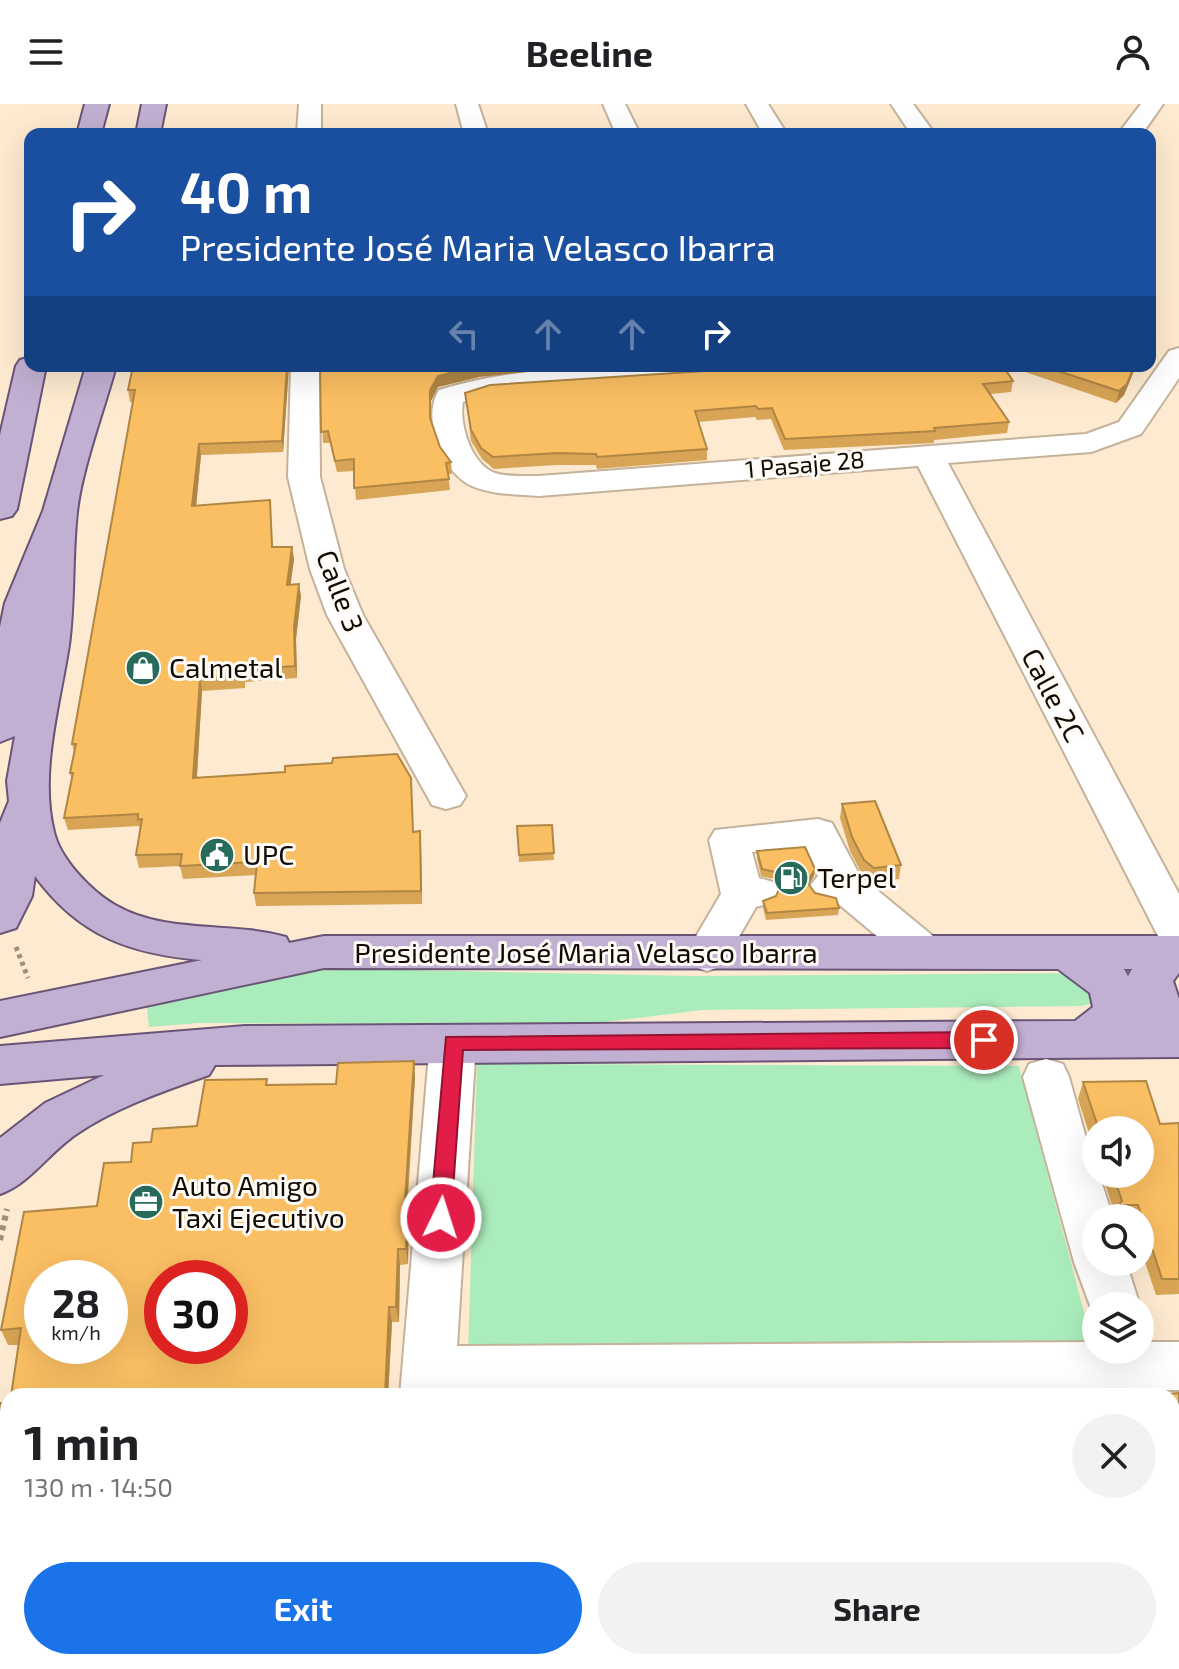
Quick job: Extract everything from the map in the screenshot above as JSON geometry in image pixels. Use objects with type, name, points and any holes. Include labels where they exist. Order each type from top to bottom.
[{"type":"main road","points":[[91,128],[97,104]]},
{"type":"main road","points":[[149,128],[154,104]]},
{"type":"main road","points":[[0,509],[30,372]]},
{"type":"main road","points":[[0,729],[23,603],[60,511],[99,372]]},
{"type":"main road","points":[[0,917],[10,896],[57,600],[60,511]]},
{"type":"main road","points":[[28,781],[32,831],[40,852],[71,893],[97,915],[126,929],[192,943],[324,952]]},
{"type":"main road","name":"Presidente José Maria Velasco Ibarra","points":[[0,1019],[324,952],[1179,954]]},
{"type":"main road","points":[[1057,952],[1101,972],[1116,995],[1113,1018],[1105,1028],[1079,1039]]},
{"type":"main road","points":[[1179,954],[1162,961],[1149,980],[1155,1005],[1179,1027]]},
{"type":"main road","points":[[0,1065],[245,1044],[1179,1039]]},
{"type":"main road","points":[[0,1173],[45,1127],[129,1084],[245,1044]]},
{"type":"street","points":[[309,128],[310,104]]},
{"type":"street","points":[[467,104],[474,128]]},
{"type":"street","points":[[614,104],[625,128]]},
{"type":"street","points":[[757,104],[771,128]]},
{"type":"street","points":[[902,104],[919,128]]},
{"type":"street","points":[[1134,128],[1152,104]]},
{"type":"street","name":"1 Pasaje 28","points":[[688,372],[470,386],[450,396],[445,415],[460,463],[477,477],[496,483],[539,486],[1091,443],[1130,428],[1179,357]]},
{"type":"street","name":"Calle 3","points":[[305,372],[304,477],[327,569],[345,615],[446,796]]},
{"type":"street","name":"Calle 2C","points":[[928,455],[1179,934]]},
{"type":"street","points":[[707,955],[747,881],[729,840],[818,833],[832,875],[924,952]]},
{"type":"street","points":[[453,1042],[428,1383],[1082,1363]]},
{"type":"street","points":[[1046,1077],[1083,1204]]},
{"type":"green space","points":[[356,969],[693,976],[1079,973],[1089,978],[1094,1003],[1082,1006],[703,1010],[589,1024],[199,1023],[149,1027],[146,999],[300,972]]},
{"type":"green space","points":[[477,1064],[1019,1066],[1082,1304],[1082,1346],[468,1354]]},
{"type":"building","points":[[132,372],[287,372],[282,441],[199,444],[192,506],[270,500],[272,547],[292,547],[287,585],[299,584],[294,627],[295,666],[243,670],[243,675],[200,679],[193,778],[285,772],[285,766],[332,763],[333,758],[397,754],[411,778],[413,832],[420,831],[421,891],[254,893],[257,862],[180,866],[182,854],[136,855],[142,819],[138,820],[138,814],[64,818],[73,773],[70,773],[76,744],[72,744],[135,390],[128,390]]},
{"type":"building","points":[[320,372],[453,372],[438,376],[430,390],[430,418],[440,447],[451,462],[446,463],[449,479],[354,488],[354,459],[335,461],[328,431],[321,432]]},
{"type":"building","points":[[692,372],[1007,372],[1013,381],[983,384],[1009,422],[934,428],[935,431],[785,439],[772,408],[758,409],[756,406],[695,411],[707,449],[597,457],[596,454],[557,453],[493,457],[481,448],[471,430],[465,393],[490,385]]},
{"type":"building","points":[[1061,372],[1132,372],[1127,384],[1119,391]]},
{"type":"building","points":[[875,801],[901,865],[874,868],[864,860],[852,837],[842,804]]},
{"type":"building","points":[[552,825],[554,853],[519,855],[517,826]]},
{"type":"building","points":[[805,847],[815,869],[807,882],[815,893],[836,898],[839,908],[767,913],[763,901],[776,896],[782,883],[775,872],[762,869],[757,851]]},
{"type":"building","points":[[414,1061],[405,1201],[408,1200],[406,1249],[398,1249],[396,1307],[389,1307],[385,1388],[12,1388],[21,1328],[1,1330],[24,1212],[97,1206],[104,1163],[131,1162],[133,1143],[151,1142],[153,1129],[197,1126],[205,1080],[267,1079],[266,1085],[336,1084],[338,1063]]},
{"type":"building","points":[[1146,1081],[1160,1124],[1179,1123],[1179,1279],[1162,1279],[1154,1254],[1154,1204],[1120,1204],[1122,1201],[1118,1188],[1154,1188],[1154,1116],[1094,1116],[1083,1082]]},
{"type":"place","name":"Calmetal","points":[[143,668]]},
{"type":"place","name":"UPC","points":[[217,855]]},
{"type":"place","name":"Terpel","points":[[791,878]]},
{"type":"place","name":"Auto Amigo Taxi Ejecutivo","points":[[146,1202]]},
{"type":"route","points":[[441,1218],[453,1042],[984,1040]]}]
